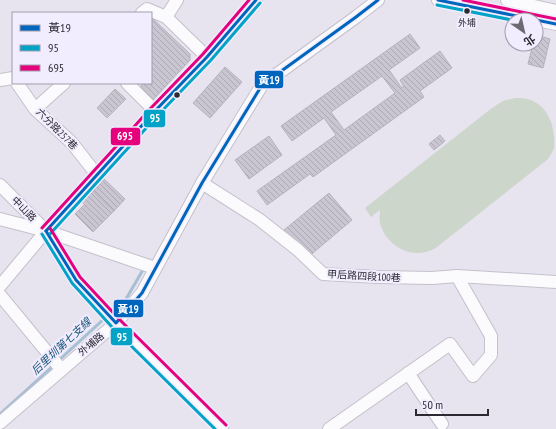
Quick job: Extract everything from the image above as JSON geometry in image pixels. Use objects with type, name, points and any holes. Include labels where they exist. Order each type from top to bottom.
[{"type":"street","points":[[166,17],[177,0]]},
{"type":"street","points":[[0,286],[46,231],[155,111],[207,57],[256,0]]},
{"type":"street","name":"外埔路","points":[[0,423],[116,323],[142,293],[202,183],[262,85],[378,0]]},
{"type":"street","points":[[438,0],[556,24]]},
{"type":"street","points":[[507,0],[556,11]]},
{"type":"street","points":[[143,12],[147,9],[166,17],[207,57]]},
{"type":"street","points":[[0,80],[12,78]]},
{"type":"street","name":"六分路257巷","points":[[18,84],[35,108],[72,143],[97,175]]},
{"type":"street","points":[[35,108],[63,84]]},
{"type":"street","points":[[129,84],[155,111]]},
{"type":"street","name":"甲后路四段100巷","points":[[202,183],[260,220],[298,250],[323,274],[432,278],[457,276],[556,282]]},
{"type":"street","name":"中山路","points":[[0,185],[46,231],[76,280],[116,323],[222,429]]},
{"type":"street","points":[[0,219],[46,231],[155,268]]},
{"type":"street","points":[[329,429],[450,344],[473,376],[491,355],[491,336],[457,276]]},
{"type":"street","points":[[0,295],[61,369]]},
{"type":"street","points":[[408,373],[442,424]]},
{"type":"shaded area","points":[[515,98],[526,99],[534,102],[545,111],[549,118],[554,132],[554,149],[548,159],[437,247],[426,252],[418,253],[397,247],[386,237],[380,223],[380,210],[371,217],[365,208],[492,108],[503,101]]},
{"type":"building","points":[[152,18],[190,54],[190,60],[152,101],[140,90],[142,84],[152,84]]},
{"type":"building","points":[[410,34],[420,48],[389,70],[402,88],[404,87],[400,80],[440,51],[452,68],[420,91],[424,97],[313,177],[310,174],[267,205],[257,191],[336,135],[324,118],[292,141],[281,126]],"holes":[[[382,76],[395,93],[344,130],[331,112]]]},
{"type":"building","points":[[544,37],[550,39],[543,68],[528,64],[531,52],[544,52]]},
{"type":"building","points":[[225,67],[242,82],[210,118],[193,103]]},
{"type":"building","points":[[115,89],[126,99],[107,118],[97,108]]},
{"type":"building","points":[[440,135],[445,141],[434,150],[429,144]]},
{"type":"building","points":[[269,136],[282,155],[249,179],[235,160]]},
{"type":"building","points":[[104,179],[125,199],[114,211],[93,191]]},
{"type":"building","points":[[93,191],[114,211],[103,222],[82,202]]},
{"type":"building","points":[[329,193],[352,220],[307,258],[284,230]]},
{"type":"building","points":[[84,205],[103,222],[93,232],[75,214]]},
{"type":"waterway","name":"后里圳第七支線","points":[[110,313],[126,299],[144,268]]},
{"type":"waterway","name":"后里圳第七支線","points":[[57,362],[106,317]]},
{"type":"waterway","name":"后里圳第七支線","points":[[0,414],[53,366]]},
{"type":"transit line","name":"695","points":[[42,228],[151,108],[203,54],[249,0]]},
{"type":"transit line","name":"黃19","points":[[46,231],[155,111],[207,57],[256,0]]},
{"type":"transit line","name":"黃19","points":[[46,231],[76,280],[116,323],[142,293],[202,183],[262,85],[378,0]]},
{"type":"transit line","name":"黃19","points":[[438,0],[556,24]]},
{"type":"transit line","name":"695","points":[[463,0],[556,19]]},
{"type":"transit line","name":"95","points":[[50,234],[159,114],[211,60],[260,3]]},
{"type":"transit line","name":"95","points":[[437,5],[504,18]]},
{"type":"transit line","name":"695","points":[[50,228],[80,277],[120,320],[226,425]]},
{"type":"transit line","name":"95","points":[[42,234],[72,283],[112,327],[215,429]]},
{"type":"place","name":"外埔","points":[[467,11]]}]
